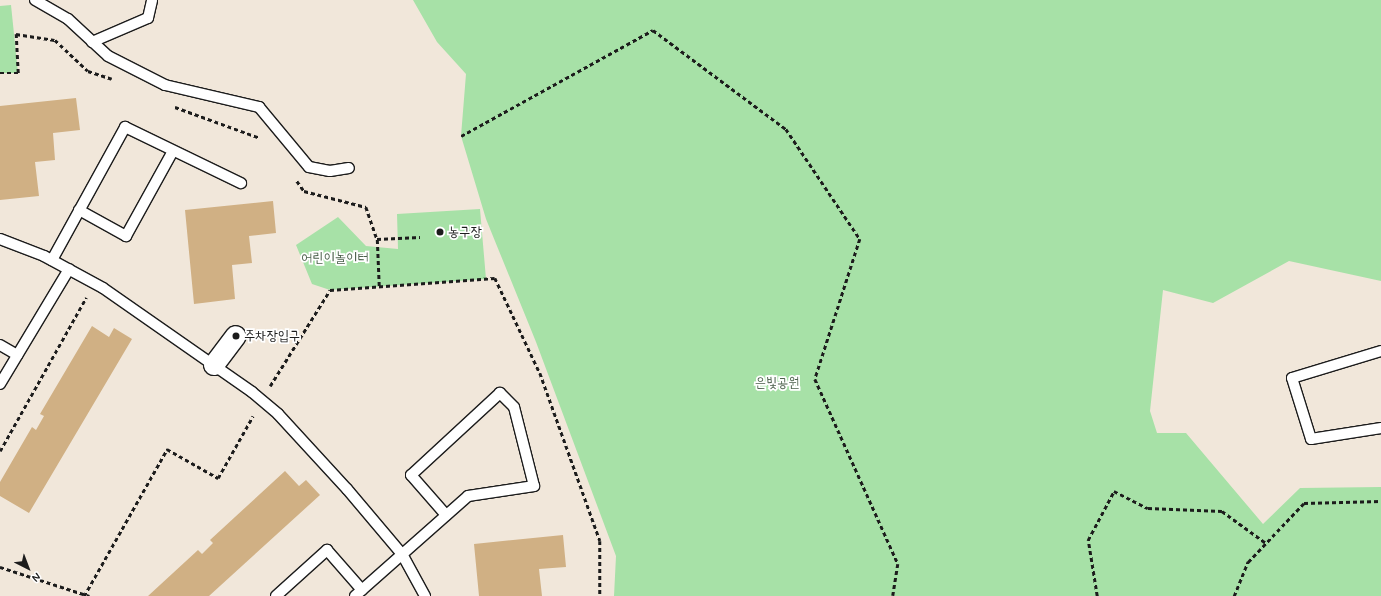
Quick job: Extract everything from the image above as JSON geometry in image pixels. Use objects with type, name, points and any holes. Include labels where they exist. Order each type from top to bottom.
[{"type":"street","points":[[214,365],[236,336]]},
{"type":"lane","points":[[35,0],[68,19],[108,56],[165,85],[259,107],[309,167],[330,171],[349,168]]},
{"type":"lane","points":[[92,42],[148,18],[152,0]]},
{"type":"lane","points":[[52,260],[125,127],[241,183]]},
{"type":"lane","points":[[79,210],[126,236],[173,150]]},
{"type":"lane","points":[[0,239],[52,260],[95,283],[262,400],[347,489],[402,554],[425,596]]},
{"type":"lane","points":[[0,384],[69,269]]},
{"type":"lane","points":[[0,345],[17,355]]},
{"type":"lane","points":[[1381,351],[1292,378],[1311,439],[1381,428]]},
{"type":"lane","points":[[276,596],[327,550],[358,593],[468,496],[534,486],[514,407],[500,393],[410,475],[446,515]]},
{"type":"path","points":[[461,136],[653,30],[786,130],[860,239],[815,379],[898,564],[894,596]]},
{"type":"path","points":[[0,73],[18,73],[16,34],[54,40],[88,70],[117,81]]},
{"type":"path","points":[[173,106],[258,136],[264,142]]},
{"type":"path","points":[[292,175],[304,191],[366,207],[377,239],[379,286]]},
{"type":"path","points":[[377,239],[420,237]]},
{"type":"path","points":[[84,595],[167,449],[218,478],[262,400],[330,290],[495,278],[540,373],[600,541],[600,596]]},
{"type":"path","points":[[0,451],[95,283]]},
{"type":"path","points":[[1097,596],[1088,540],[1114,491],[1148,508],[1222,511],[1266,543]]},
{"type":"path","points":[[1234,596],[1248,562],[1304,503],[1381,501]]},
{"type":"path","points":[[0,567],[90,596]]},
{"type":"green space","name":"은빛공원","points":[[413,0],[1381,0],[1381,281],[1289,261],[1213,303],[1163,290],[1150,411],[1157,433],[1186,433],[1263,524],[1300,488],[1381,487],[1381,596],[614,596],[616,556],[536,342],[486,219],[461,136],[466,74],[437,42]]},
{"type":"green space","points":[[11,5],[18,73],[0,73],[0,6]]},
{"type":"green space","name":"어린이놀이터","points":[[480,209],[486,279],[330,290],[312,284],[296,245],[338,217],[366,246],[398,249],[397,214]]},
{"type":"building","points":[[76,98],[80,130],[53,133],[55,160],[35,162],[39,196],[0,200],[0,106]]},
{"type":"building","points":[[273,201],[276,233],[249,236],[252,263],[232,265],[235,299],[194,304],[185,210]]},
{"type":"building","points":[[92,326],[109,337],[114,328],[132,339],[29,513],[0,496],[0,482],[32,427],[36,430],[44,416],[40,414]]},
{"type":"building","points":[[285,471],[299,486],[306,480],[320,495],[209,596],[148,596],[198,550],[202,554],[213,543],[210,540]]},
{"type":"building","points":[[563,535],[566,567],[539,569],[542,596],[479,596],[474,544]]},
{"type":"place","name":"농구장","points":[[440,232]]},
{"type":"place","name":"주차장입구","points":[[236,336]]}]
